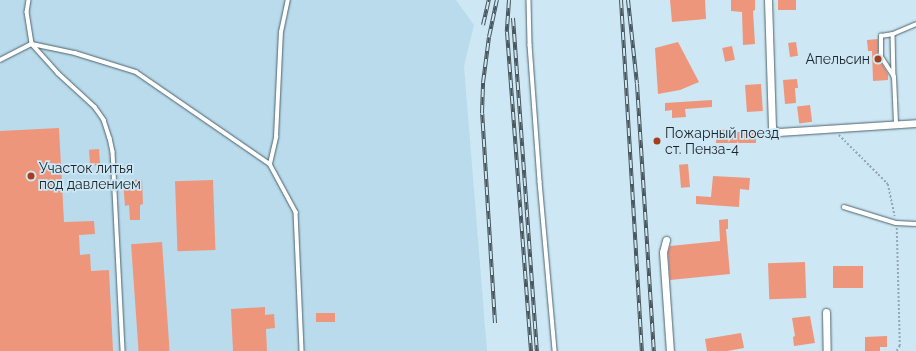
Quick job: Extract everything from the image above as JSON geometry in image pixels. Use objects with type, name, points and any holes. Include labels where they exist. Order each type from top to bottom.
[{"type":"street","points":[[768,0],[772,129],[778,132],[896,123],[916,123]]},
{"type":"street","points":[[666,240],[663,252],[670,351]]},
{"type":"street","points":[[826,312],[827,351]]},
{"type":"lane","points":[[29,0],[27,12],[32,44],[58,73],[95,107],[104,120],[110,138],[113,152],[123,351]]},
{"type":"lane","points":[[270,164],[276,137],[281,32],[288,0]]},
{"type":"lane","points":[[529,0],[539,174],[555,351]]},
{"type":"lane","points":[[894,77],[881,57],[881,36],[893,34],[916,24]]},
{"type":"lane","points":[[893,34],[896,123]]},
{"type":"lane","points":[[0,60],[32,44],[75,53],[136,72],[270,164],[296,212],[302,351]]},
{"type":"lane","points":[[844,207],[896,223],[916,224]]},
{"type":"path","points":[[829,129],[844,138],[888,184],[896,223],[900,346],[897,351]]},
{"type":"shaded area","points":[[0,0],[456,0],[474,25],[464,66],[487,351],[0,351]]},
{"type":"building","points":[[670,0],[705,0],[706,19],[672,22]]},
{"type":"building","points":[[731,0],[755,0],[755,10],[753,11],[755,44],[743,45],[742,12],[731,11]]},
{"type":"building","points":[[778,0],[796,0],[796,10],[778,10]]},
{"type":"building","name":"Апельсин","points":[[878,39],[878,57],[888,74],[888,80],[873,81],[872,51],[868,51],[867,40]]},
{"type":"building","points":[[678,42],[699,82],[680,90],[658,94],[655,48]]},
{"type":"building","points":[[796,42],[798,56],[790,57],[788,43]]},
{"type":"building","points":[[732,46],[735,60],[725,62],[722,48]]},
{"type":"building","points":[[797,79],[798,88],[795,88],[796,103],[785,104],[783,80]]},
{"type":"building","points":[[761,84],[763,111],[747,112],[745,85]]},
{"type":"building","points":[[712,100],[712,107],[685,109],[686,117],[672,118],[672,110],[665,111],[665,103]]},
{"type":"building","points":[[810,105],[812,122],[799,123],[797,107]]},
{"type":"building","points":[[59,128],[64,222],[94,221],[95,234],[79,235],[80,255],[90,254],[91,271],[109,270],[113,351],[0,351],[0,131]]},
{"type":"building","points":[[737,129],[737,132],[756,132],[756,143],[716,143],[716,130]]},
{"type":"building","points":[[99,149],[100,165],[90,166],[89,150]]},
{"type":"building","points":[[688,164],[690,187],[681,188],[679,165]]},
{"type":"building","points":[[713,176],[750,178],[749,190],[740,189],[739,207],[696,204],[696,196],[711,197]]},
{"type":"building","points":[[142,179],[143,204],[140,205],[140,220],[130,220],[129,205],[125,206],[123,181]]},
{"type":"building","points":[[213,180],[215,250],[177,251],[175,181]]},
{"type":"building","points":[[728,219],[728,229],[726,229],[730,274],[670,280],[668,252],[670,246],[720,241],[719,220]]},
{"type":"building","points":[[162,242],[170,351],[139,351],[131,244]]},
{"type":"building","points":[[805,262],[806,298],[769,299],[768,263]]},
{"type":"building","points":[[833,266],[863,266],[863,288],[833,288]]},
{"type":"building","points":[[265,307],[265,315],[274,314],[275,328],[266,329],[267,351],[233,351],[231,309]]},
{"type":"building","points":[[316,313],[335,313],[335,322],[316,322]]},
{"type":"building","points":[[810,316],[815,343],[794,346],[793,337],[795,336],[792,318]]},
{"type":"building","points":[[741,333],[744,348],[727,351],[707,351],[705,339]]},
{"type":"building","points":[[887,336],[887,347],[880,347],[880,351],[865,351],[865,337]]},
{"type":"railway","points":[[483,25],[489,0]]},
{"type":"railway","points":[[495,323],[482,113],[483,83],[489,37],[497,0]]},
{"type":"railway","points":[[509,0],[507,32],[531,351]]},
{"type":"railway","points":[[621,0],[642,351]]},
{"type":"railway","points":[[628,0],[637,84],[654,351]]},
{"type":"railway","points":[[513,18],[537,351]]},
{"type":"place","name":"Апельсин","points":[[878,59]]},
{"type":"place","name":"Пожарный поезд ст. Пенза-4","points":[[657,141]]},
{"type":"place","name":"Участок литья под давлением","points":[[31,176]]}]
